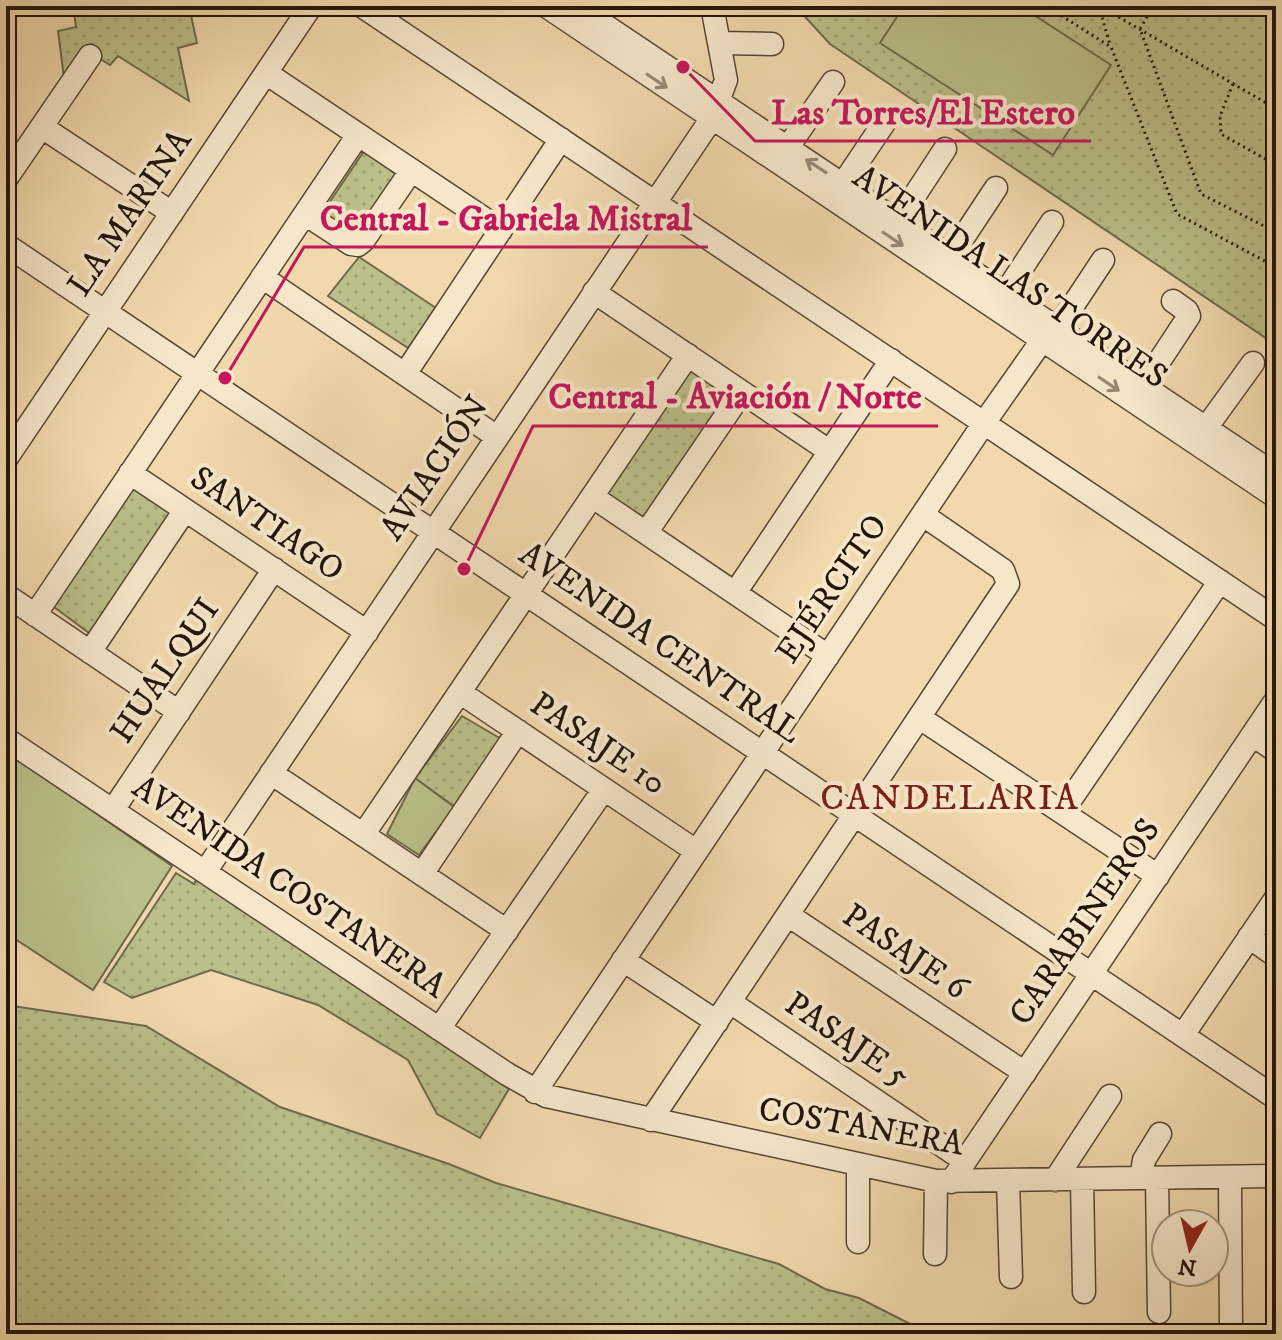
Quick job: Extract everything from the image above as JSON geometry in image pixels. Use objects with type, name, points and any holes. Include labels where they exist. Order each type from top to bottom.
[{"type":"street","name":"LA MARINA","points":[[6,459],[311,6]]},
{"type":"street","points":[[362,6],[1276,619]]},
{"type":"street","name":"AVENIDA LAS TORRES","points":[[546,6],[715,109],[1050,333],[1276,497]]},
{"type":"street","points":[[712,6],[726,80],[715,109]]},
{"type":"street","name":"AVENIDA LAS TORRES","points":[[588,9],[715,109],[788,147],[1006,292],[1050,333],[1143,386],[1273,467]]},
{"type":"street","points":[[720,43],[772,44]]},
{"type":"street","points":[[6,179],[90,56]]},
{"type":"street","points":[[266,73],[501,230]]},
{"type":"street","points":[[788,147],[833,82]]},
{"type":"street","name":"AVIACIÓN","points":[[205,872],[715,109]]},
{"type":"street","points":[[843,184],[888,117]]},
{"type":"street","points":[[42,127],[172,213]]},
{"type":"street","points":[[35,615],[358,135]]},
{"type":"street","points":[[405,374],[561,139]]},
{"type":"street","points":[[898,221],[945,149]]},
{"type":"street","points":[[305,214],[351,244],[361,244],[411,171]]},
{"type":"street","points":[[951,256],[996,188]]},
{"type":"street","points":[[1006,292],[1052,222]]},
{"type":"street","name":"AVENIDA CENTRAL","points":[[8,249],[106,311],[1276,1098]]},
{"type":"street","name":"EJÉRCITO","points":[[535,1092],[984,423],[1103,260]]},
{"type":"street","points":[[262,277],[497,437]]},
{"type":"street","points":[[594,292],[829,451]]},
{"type":"street","points":[[1143,386],[1189,316],[1173,301]]},
{"type":"street","points":[[363,835],[688,355]]},
{"type":"street","points":[[735,593],[891,360]]},
{"type":"street","points":[[1206,428],[1253,363]]},
{"type":"street","points":[[646,533],[742,392]]},
{"type":"street","name":"SANTIAGO","points":[[130,473],[367,632]]},
{"type":"street","points":[[593,497],[828,656]]},
{"type":"street","points":[[90,652],[185,510]]},
{"type":"street","points":[[651,1120],[1006,589],[1009,579],[1003,570],[923,515]]},
{"type":"street","name":"HUALQUI","points":[[113,810],[274,569]]},
{"type":"street","points":[[1062,812],[1220,581]]},
{"type":"street","points":[[6,595],[179,712]]},
{"type":"street","name":"PASAJE 10","points":[[461,693],[696,851]]},
{"type":"street","name":"CARABINEROS","points":[[944,1182],[965,1161],[1276,700]]},
{"type":"street","points":[[920,718],[1158,876]]},
{"type":"street","points":[[422,874],[518,731]]},
{"type":"street","points":[[1253,735],[1276,751]]},
{"type":"street","name":"AVENIDA COSTANERA","points":[[6,739],[535,1092]]},
{"type":"street","points":[[271,773],[507,931]]},
{"type":"street","points":[[439,1029],[604,789]]},
{"type":"street","points":[[1183,1035],[1276,898]]},
{"type":"street","name":"PASAJE 6","points":[[788,915],[1025,1073]]},
{"type":"street","points":[[1249,937],[1276,956]]},
{"type":"street","points":[[623,960],[717,1022]]},
{"type":"street","name":"PASAJE 5","points":[[730,1002],[965,1161]]},
{"type":"street","name":"COSTANERA","points":[[535,1092],[858,1166],[944,1182],[1276,1176]]},
{"type":"street","points":[[1055,1180],[1110,1096]]},
{"type":"street","points":[[1159,1312],[1149,1178],[1144,1160],[1160,1134]]},
{"type":"street","points":[[858,1166],[858,1242]]},
{"type":"street","points":[[1230,1177],[1231,1334]]},
{"type":"street","points":[[1082,1179],[1084,1292]]},
{"type":"street","points":[[1008,1181],[1011,1277]]},
{"type":"street","points":[[935,1254],[944,1182]]},
{"type":"path","points":[[1046,6],[1111,47]]},
{"type":"path","points":[[1100,6],[1111,47],[1177,214],[1276,267]]},
{"type":"path","points":[[1100,6],[1273,107]]},
{"type":"path","points":[[1115,6],[1117,16]]},
{"type":"path","points":[[1153,6],[1140,29],[1201,194],[1276,232]]},
{"type":"path","points":[[1233,84],[1220,116],[1221,134],[1276,165]]},
{"type":"green space","points":[[73,6],[189,6],[197,43],[178,48],[189,101],[118,56],[110,65],[86,50],[64,78],[58,31],[76,27]]},
{"type":"green space","points":[[904,6],[1020,6],[1111,65],[1053,155],[880,43]]},
{"type":"green space","points":[[1276,6],[1276,345],[830,44],[796,7]]},
{"type":"green space","points":[[364,151],[397,175],[355,239],[321,215]]},
{"type":"green space","points":[[359,257],[436,308],[408,348],[328,296]]},
{"type":"green space","points":[[689,368],[730,395],[643,522],[603,495]]},
{"type":"green space","points":[[132,484],[175,512],[89,633],[54,607]]},
{"type":"green space","points":[[462,716],[503,740],[455,807],[415,778]]},
{"type":"green space","points":[[6,751],[172,866],[93,990],[6,933]]},
{"type":"green space","points":[[415,778],[454,807],[419,855],[387,834]]},
{"type":"green space","points":[[176,873],[194,884],[197,878],[509,1089],[480,1138],[437,1114],[408,1060],[318,1005],[211,970],[132,998],[104,982]]},
{"type":"green space","points":[[6,1005],[146,1026],[280,1107],[496,1183],[779,1264],[825,1289],[859,1298],[930,1334],[6,1334]]},
{"type":"place","name":"Las Torres/El Estero","points":[[683,67]]},
{"type":"place","name":"Central - Gabriela Mistral","points":[[225,378]]},
{"type":"place","name":"Central - Aviación / Norte","points":[[464,569]]},
{"type":"district","name":"CANDELARIA","points":[[950,798]]}]
